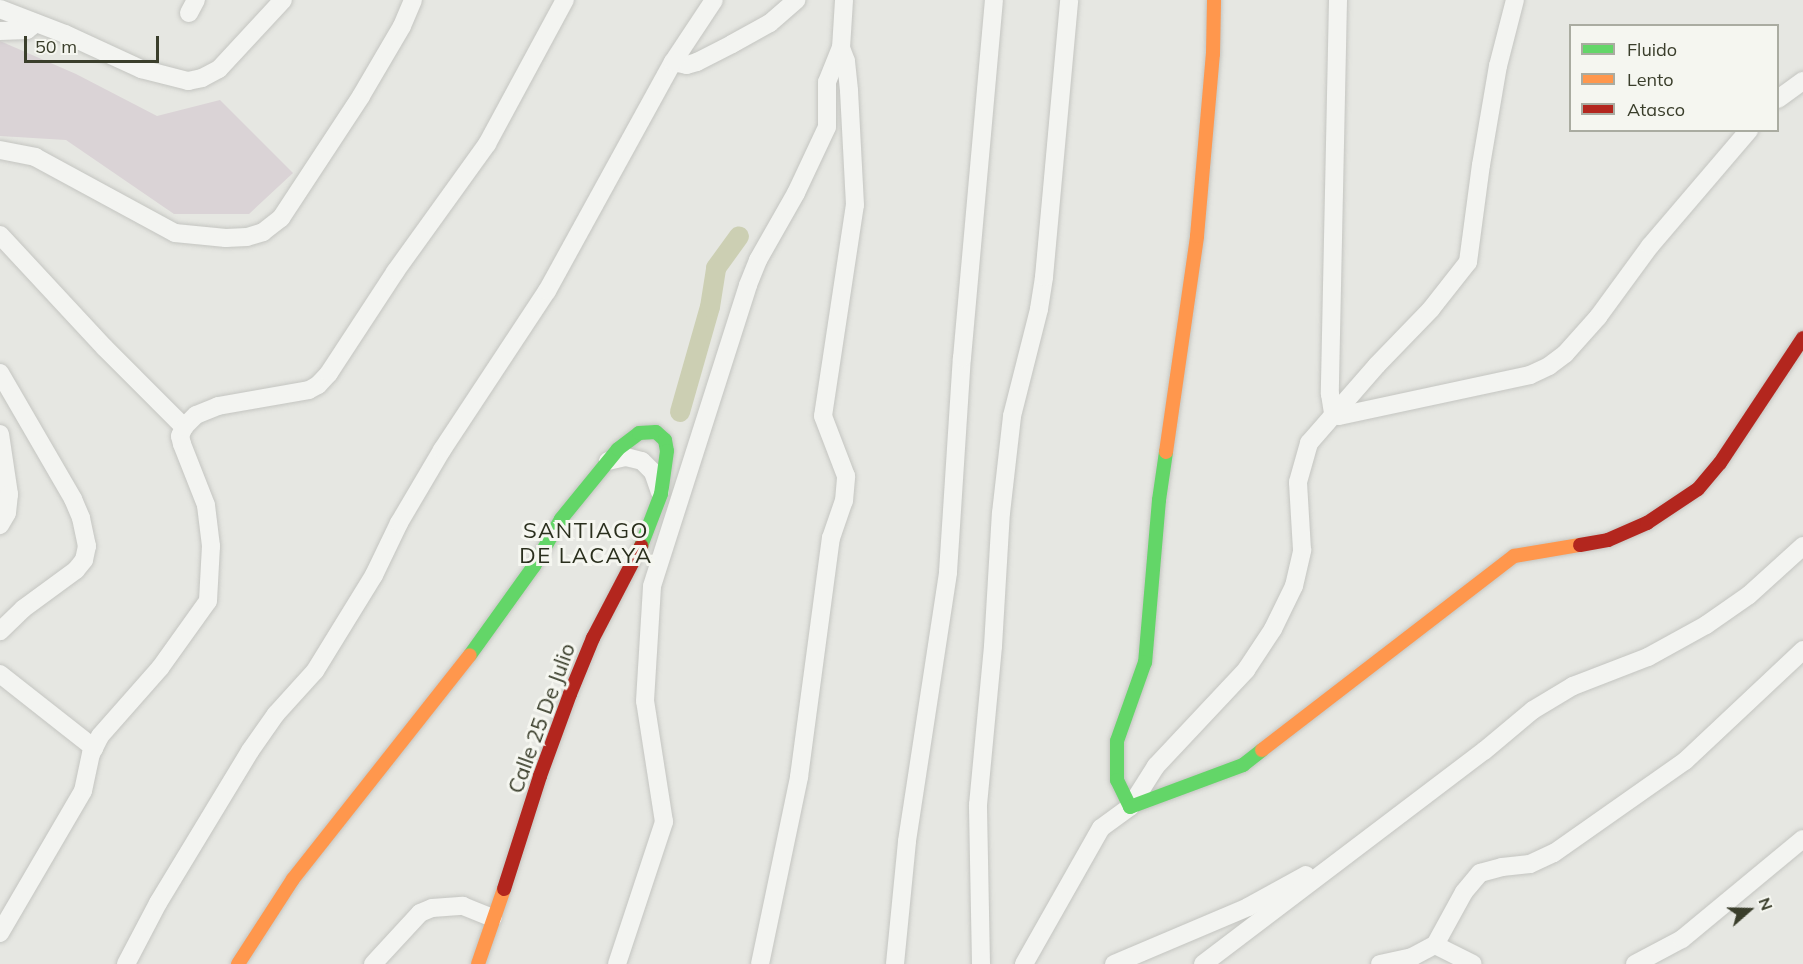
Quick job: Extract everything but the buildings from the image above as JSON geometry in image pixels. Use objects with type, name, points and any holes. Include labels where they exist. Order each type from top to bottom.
[{"type":"street","points":[[0,9],[141,69],[188,81],[202,78],[219,69],[282,0]]},
{"type":"street","points":[[0,150],[35,157],[174,233],[226,238],[263,232],[287,209],[361,96],[402,26],[413,0]]},
{"type":"street","points":[[0,933],[83,791],[87,768],[100,736],[160,668],[208,601],[211,546],[208,522],[203,495],[182,444],[184,427],[196,415],[218,406],[309,390],[318,386],[329,374],[395,272],[487,144],[565,0]]},
{"type":"street","points":[[126,964],[158,903],[250,751],[276,714],[315,671],[374,575],[399,523],[442,450],[547,291],[673,63],[714,0]]},
{"type":"street","points":[[673,63],[687,65],[697,62],[770,23],[796,0]]},
{"type":"street","points":[[617,964],[664,822],[645,700],[652,586],[662,548],[748,285],[758,260],[796,193],[827,127],[827,82],[841,48],[844,0]]},
{"type":"street","points":[[895,964],[907,841],[948,572],[962,358],[994,0]]},
{"type":"street","points":[[981,964],[978,805],[993,646],[1002,501],[1012,416],[1039,309],[1044,277],[1069,0]]},
{"type":"street","points":[[1130,807],[1117,780],[1117,741],[1145,662],[1159,501],[1197,236],[1213,54],[1214,0]]},
{"type":"street","points":[[1333,414],[1330,394],[1338,0]]},
{"type":"street","points":[[1130,807],[1156,765],[1246,670],[1273,629],[1294,586],[1302,550],[1298,482],[1309,443],[1431,309],[1468,262],[1496,77],[1515,0]]},
{"type":"street","points":[[0,31],[27,30],[36,23]]},
{"type":"street","points":[[760,964],[799,777],[831,538],[844,501],[846,476],[824,416],[855,205],[849,90],[846,61],[841,48]]},
{"type":"street","points":[[1779,98],[1803,81]]},
{"type":"street","points":[[1333,414],[1339,416],[1360,414],[1412,400],[1530,375],[1549,366],[1565,354],[1598,317],[1650,246],[1747,132]]},
{"type":"street","points":[[0,235],[105,348],[184,427]]},
{"type":"street","points":[[1024,964],[1101,828],[1130,807],[1243,765],[1514,556],[1608,540],[1647,523],[1698,489],[1720,463],[1803,339]]},
{"type":"street","points":[[0,631],[76,570],[84,560],[87,546],[81,518],[73,499],[1,382]]},
{"type":"street","name":"Calle 25 De Julio","points":[[478,964],[540,777],[574,684],[593,638],[642,543],[661,494],[667,451],[665,440],[656,432],[639,433],[608,461]]},
{"type":"street","points":[[0,434],[9,494],[7,513],[0,525]]},
{"type":"street","points":[[238,964],[293,879],[474,650],[534,566],[561,519],[608,461],[632,458],[646,464],[656,477],[661,494]]},
{"type":"street","points":[[642,543],[662,548]]},
{"type":"street","points":[[1203,964],[1533,710],[1573,686],[1648,657],[1706,625],[1749,595],[1803,546]]},
{"type":"street","points":[[1380,964],[1412,957],[1435,945],[1464,891],[1480,873],[1502,867],[1530,864],[1554,853],[1685,761],[1803,650]]},
{"type":"street","points":[[0,674],[94,748]]},
{"type":"street","points":[[1635,964],[1682,939],[1803,839]]},
{"type":"street","points":[[1114,964],[1248,908],[1313,872],[1330,867]]},
{"type":"street","points":[[373,964],[420,913],[432,908],[463,906],[493,918]]},
{"type":"street","points":[[1435,945],[1473,964]]},
{"type":"shaded area","points":[[0,41],[76,74],[157,116],[220,100],[293,173],[249,214],[174,214],[66,140],[0,136]]},
{"type":"waterway","points":[[680,412],[710,307],[716,268],[739,236]]},
{"type":"traffic: fast","points":[[470,655],[534,566],[561,519],[618,449],[639,433],[656,432],[665,440],[667,451],[661,494],[641,546]]},
{"type":"traffic: fast","points":[[1166,452],[1159,500],[1145,662],[1117,741],[1117,780],[1130,807],[1243,765],[1262,750]]},
{"type":"traffic: slow","points":[[1166,452],[1197,236],[1213,54],[1214,0]]},
{"type":"traffic: slow","points":[[1262,750],[1514,556],[1580,545]]},
{"type":"traffic: slow","points":[[238,964],[293,879],[470,655]]},
{"type":"traffic: slow","points":[[478,964],[504,889]]},
{"type":"traffic: jam","points":[[1580,545],[1608,540],[1647,523],[1698,489],[1720,463],[1803,338]]},
{"type":"traffic: jam","points":[[504,889],[540,776],[570,694],[593,638],[641,546]]},
{"type":"district","name":"SANTIAGO DE LACAYA","points":[[586,542]]}]
